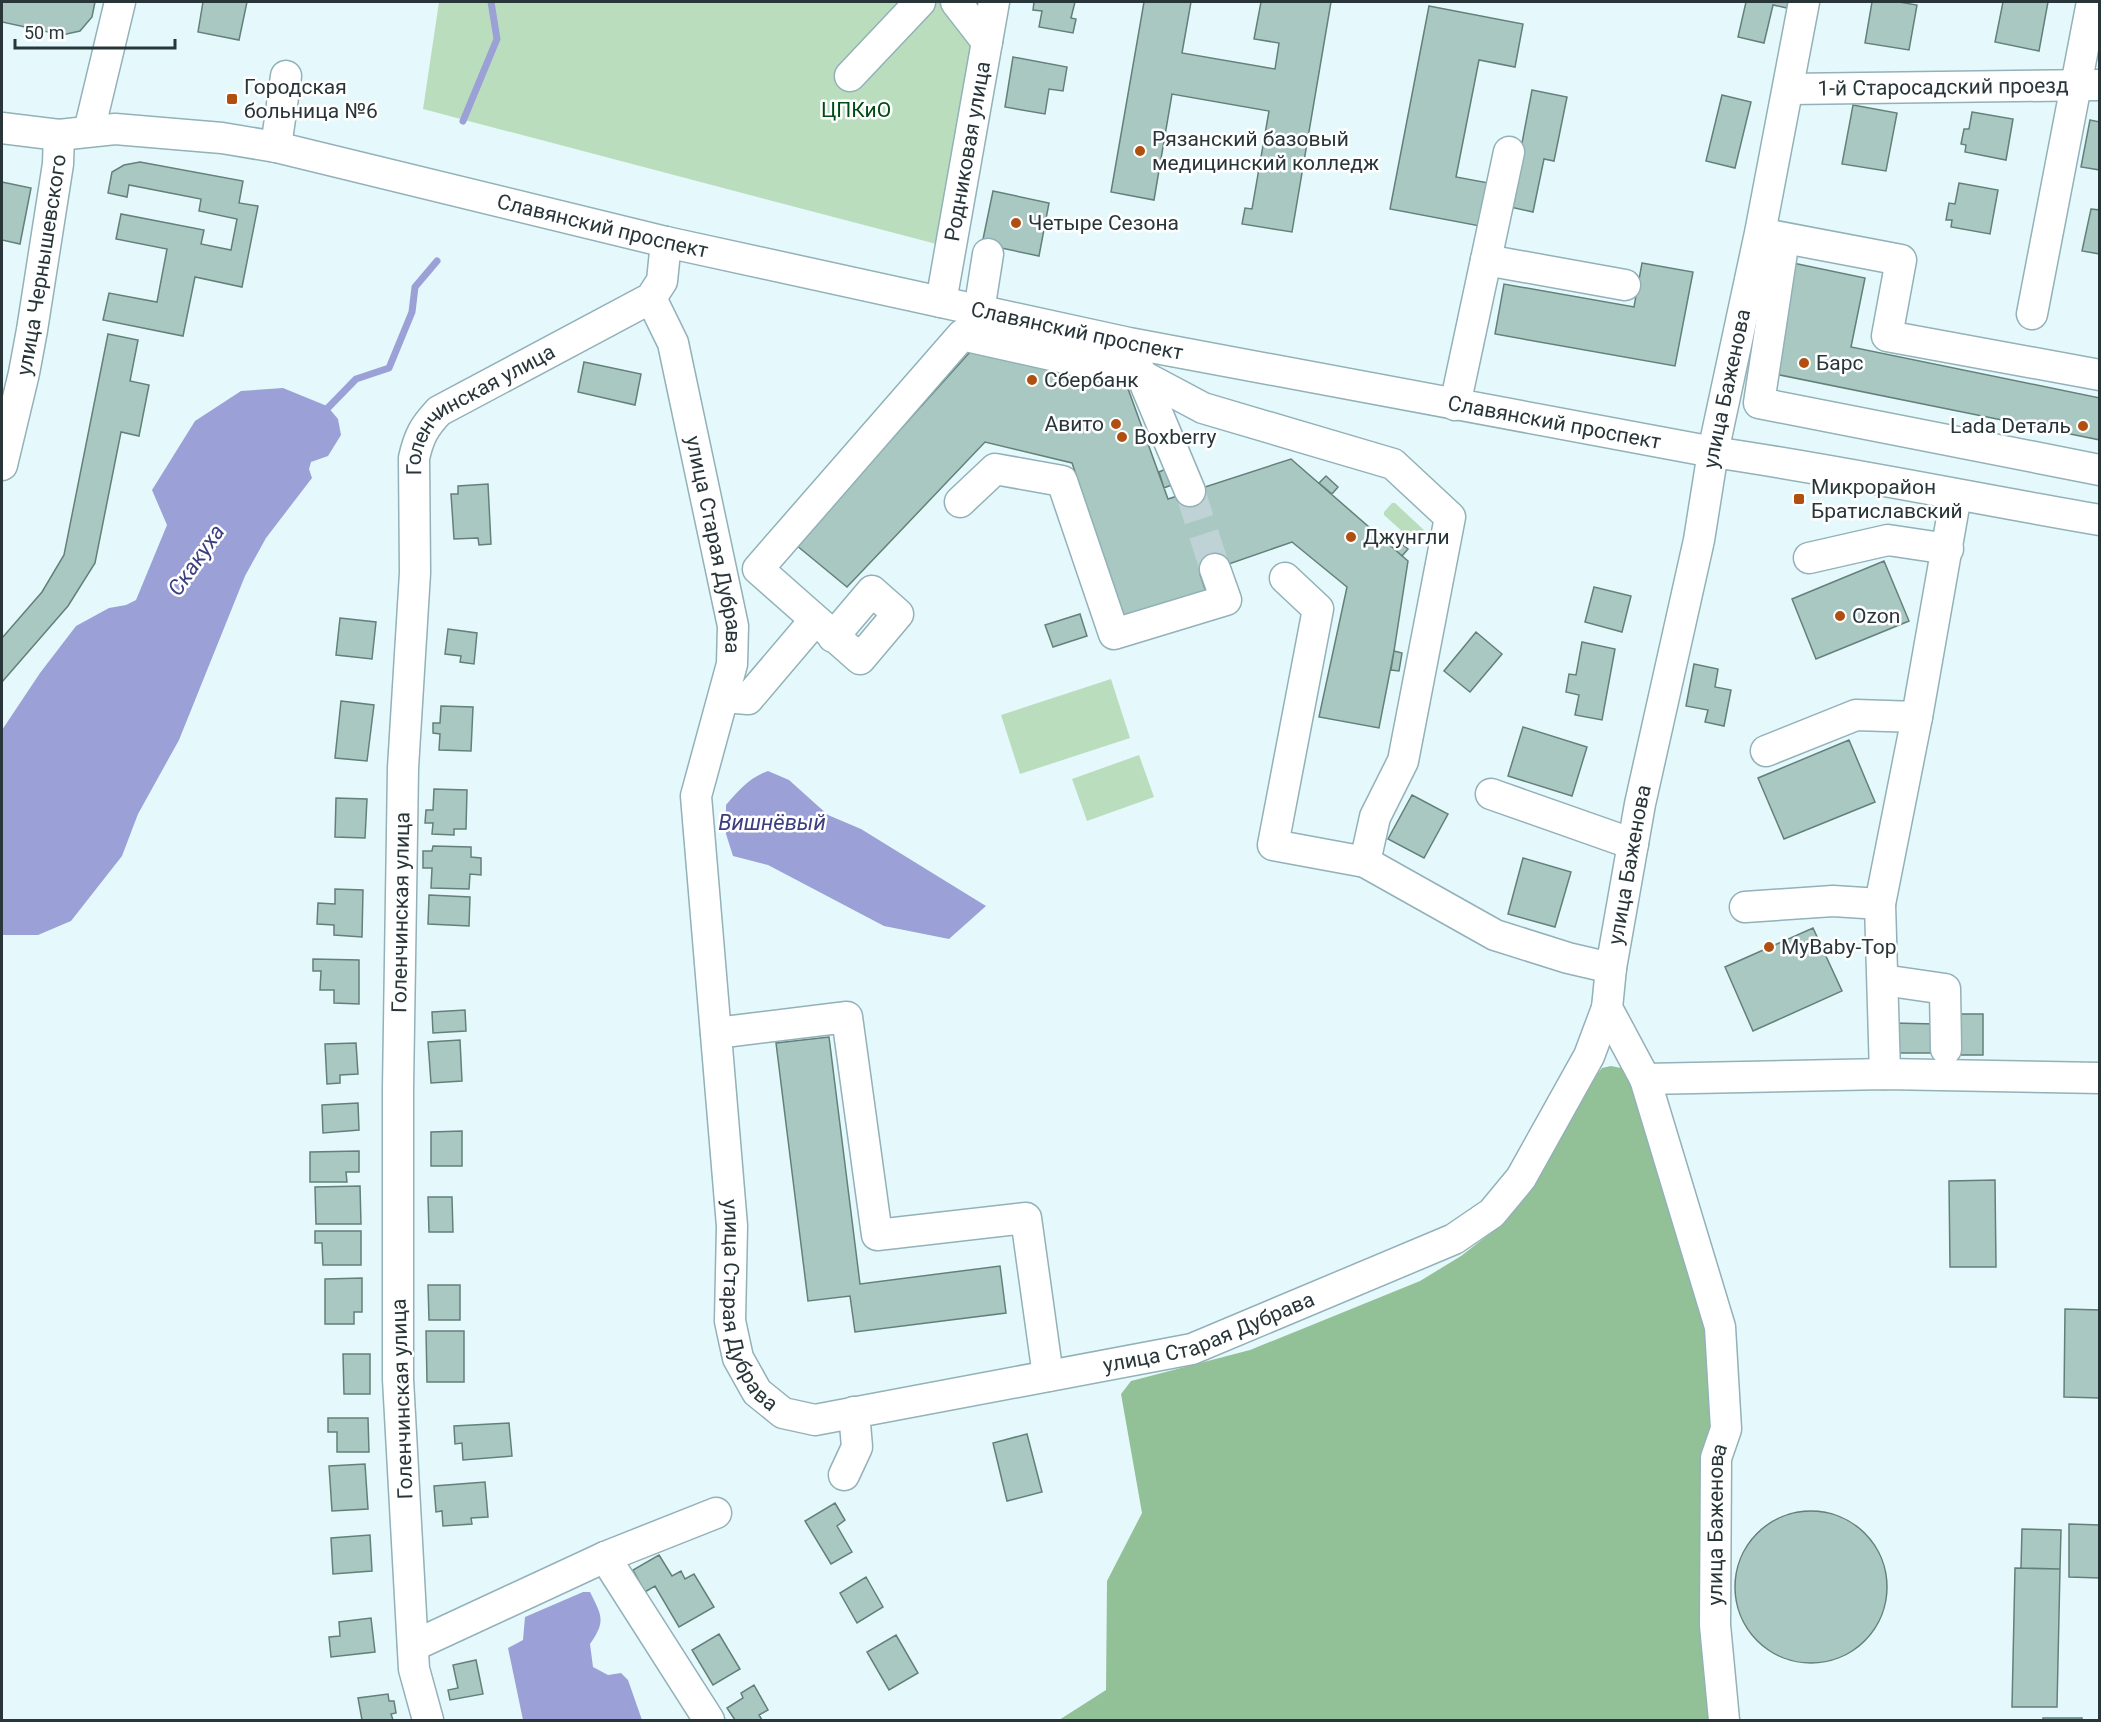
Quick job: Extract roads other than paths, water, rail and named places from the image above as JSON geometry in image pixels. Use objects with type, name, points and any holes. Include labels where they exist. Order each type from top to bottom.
[{"type":"street","points":[[89,131],[120,2]]},
{"type":"street","points":[[850,76],[920,2]]},
{"type":"street","points":[[956,2],[987,42]]},
{"type":"street","name":"Родниковая улица","points":[[941,303],[994,2]]},
{"type":"street","name":"улица Баженова","points":[[1724,1720],[1715,1625],[1716,1458],[1726,1430],[1720,1327],[1645,1079],[1607,1008],[1611,968],[1640,804],[1699,540],[1713,452],[1772,236],[1788,89],[1804,2]]},
{"type":"street","points":[[2032,314],[2088,85],[2092,2]]},
{"type":"street","points":[[276,147],[286,75]]},
{"type":"street","name":"1-й Старосадский проезд","points":[[1788,89],[2088,85]]},
{"type":"street","name":"Славянский проспект","points":[[2,129],[59,135],[115,129],[222,138],[276,147],[666,242],[1129,343],[1455,405],[2100,520]]},
{"type":"street","name":"улица Чернышевского","points":[[2,465],[32,330],[58,164],[59,135]]},
{"type":"street","points":[[1455,405],[1509,152]]},
{"type":"street","points":[[2100,375],[1887,336],[1901,260],[1772,236],[1759,403],[2100,470]]},
{"type":"street","points":[[651,298],[662,281],[666,242]]},
{"type":"street","points":[[979,311],[988,254]]},
{"type":"street","points":[[1486,260],[1624,285]]},
{"type":"street","name":"улица Старая Дубрава","points":[[651,298],[673,343],[734,626],[732,664],[696,796],[732,1226],[730,1321],[738,1358],[757,1392],[783,1413],[815,1420],[1192,1349],[1454,1239],[1492,1213],[1521,1178],[1589,1056],[1607,1008]]},
{"type":"street","name":"Голенчинская улица","points":[[428,1720],[414,1668],[398,1379],[398,1089],[403,768],[416,573],[414,458],[423,428],[439,411],[651,298]]},
{"type":"street","points":[[724,697],[748,699],[824,628],[758,569],[962,335],[1141,375],[1203,408],[1393,464],[1450,517],[1403,760],[1375,817],[1365,862]]},
{"type":"street","points":[[1129,343],[1190,491]]},
{"type":"street","points":[[960,502],[995,469],[1062,480],[1114,634],[1226,600],[1215,568]]},
{"type":"street","points":[[1885,1074],[1880,904],[1917,717],[1956,495]]},
{"type":"street","points":[[1809,558],[1888,540],[1948,549]]},
{"type":"street","points":[[1285,578],[1318,609],[1274,845],[1365,862],[1495,935],[1568,958],[1611,968]]},
{"type":"street","points":[[1766,751],[1856,715],[1917,717]]},
{"type":"street","points":[[1491,794],[1633,844]]},
{"type":"street","points":[[1745,907],[1833,901],[1880,904]]},
{"type":"street","points":[[1883,980],[1946,989],[1946,1049]]},
{"type":"street","points":[[716,1033],[847,1017],[877,1235],[1026,1218],[1048,1376]]},
{"type":"street","points":[[1645,1079],[1885,1074],[2100,1078]]},
{"type":"street","points":[[844,1475],[857,1448],[854,1413]]},
{"type":"street","points":[[413,1646],[605,1557],[716,1513]]},
{"type":"street","points":[[605,1557],[709,1720]]},
{"type":"water","points":[[283,388],[327,406],[338,419],[341,435],[328,456],[311,462],[309,469],[312,478],[266,538],[245,576],[179,740],[138,814],[122,856],[71,921],[38,935],[2,935],[2,730],[40,673],[76,626],[109,608],[126,605],[136,600],[167,525],[152,490],[195,421],[241,391]]},
{"type":"water","name":"Вишнёвый","points":[[768,771],[789,780],[828,815],[861,829],[986,906],[949,939],[884,926],[768,865],[733,856],[726,834],[726,805],[740,789]]},
{"type":"water","points":[[583,1592],[590,1592],[600,1618],[598,1630],[590,1644],[593,1667],[608,1675],[621,1673],[628,1680],[642,1720],[523,1720],[508,1648],[523,1640],[525,1617]]},
{"type":"waterway","name":"Скакуха","points":[[463,121],[497,39],[491,2]]},
{"type":"waterway","name":"Скакуха","points":[[322,414],[356,379],[389,368],[412,312],[415,287],[437,261]]},
{"type":"tunnel","points":[[1190,491],[1215,569]]},
{"type":"place","name":"Городская больница №6","points":[[232,99]]},
{"type":"place","name":"Рязанский базовый медицинский колледж","points":[[1140,151]]},
{"type":"place","name":"Четыре Сезона","points":[[1016,223]]},
{"type":"place","name":"Барс","points":[[1804,363]]},
{"type":"place","name":"Сбербанк","points":[[1032,380]]},
{"type":"place","name":"Авито","points":[[1116,424]]},
{"type":"place","name":"Lada Dеталь","points":[[2083,426]]},
{"type":"place","name":"Boxberry","points":[[1122,437]]},
{"type":"place","name":"Микрорайон Братиславский","points":[[1799,499]]},
{"type":"place","name":"Джунгли","points":[[1351,537]]},
{"type":"place","name":"Ozon","points":[[1840,616]]},
{"type":"place","name":"MyBaby-Top","points":[[1769,947]]},
{"type":"park label","name":"ЦПКиО","points":[[856,110]]}]
